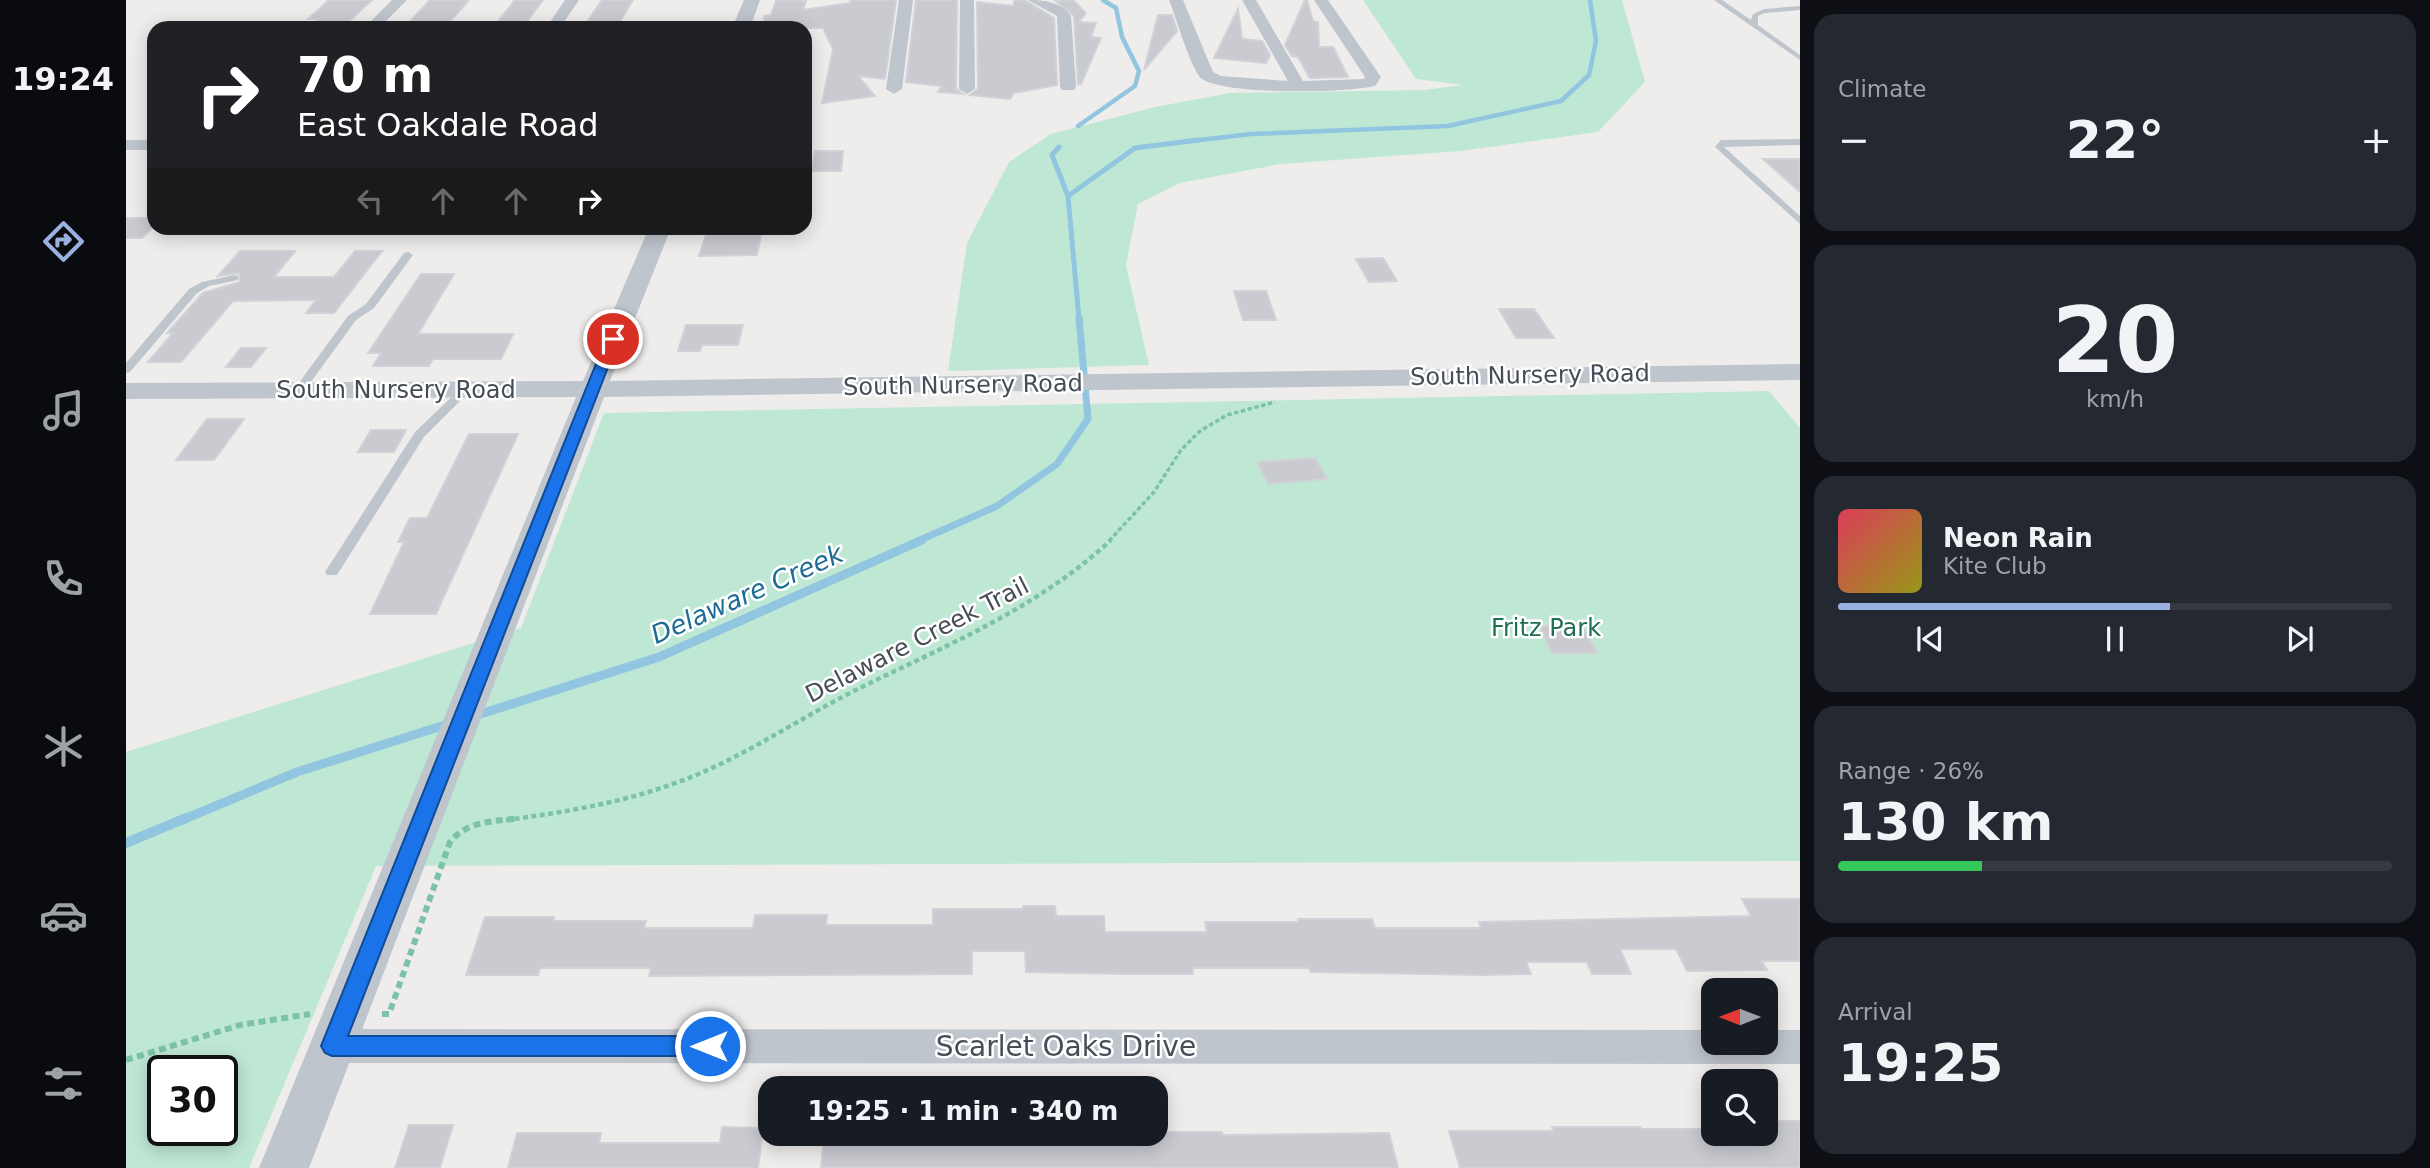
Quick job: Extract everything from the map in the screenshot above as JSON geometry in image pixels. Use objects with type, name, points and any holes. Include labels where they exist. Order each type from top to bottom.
[{"type":"street","points":[[378,21],[400,0]]},
{"type":"street","points":[[558,21],[572,0]]},
{"type":"street","points":[[744,21],[752,0]]},
{"type":"street","points":[[894,89],[906,0]]},
{"type":"street","points":[[967,0],[967,89]]},
{"type":"street","points":[[1035,0],[1064,16],[1068,87]]},
{"type":"street","points":[[1176,0],[1192,43],[1210,78],[1234,84],[1369,83],[1373,77],[1321,0]]},
{"type":"street","points":[[1249,0],[1297,85]]},
{"type":"street","points":[[126,145],[147,145]]},
{"type":"street","points":[[284,1168],[592,389],[657,235]]},
{"type":"street","name":"South Nursery Road","points":[[126,391],[950,385],[1800,372]]},
{"type":"street","name":"Scarlet Oaks Drive","points":[[339,1030],[1800,1047]]},
{"type":"lane","points":[[1717,0],[1800,58]]},
{"type":"lane","points":[[1754,26],[1755,15],[1764,11],[1800,8]]},
{"type":"lane","points":[[1800,142],[1721,142],[1719,147],[1800,221]]},
{"type":"lane","points":[[299,391],[352,318],[370,306],[408,255]]},
{"type":"lane","points":[[126,370],[193,291],[206,284],[234,278]]},
{"type":"lane","points":[[332,572],[419,435],[465,390]]},
{"type":"path","name":"Delaware Creek Trail","points":[[126,1060],[253,1020],[281,1015],[339,1030],[389,1014],[450,842],[460,830],[474,824],[619,802],[667,786],[714,767],[851,692],[1020,609],[1081,568],[1112,539],[1154,492],[1181,450],[1200,431],[1227,415],[1282,400]]},
{"type":"green space","points":[[1363,0],[1622,0],[1645,82],[1598,132],[1460,151],[1281,164],[1180,183],[1138,204],[1126,265],[1149,365],[948,371],[967,243],[1009,162],[1051,134],[1155,107],[1230,93],[1424,90],[1463,85],[1416,79]]},
{"type":"green space","name":"Fritz Park","points":[[1769,391],[1800,428],[1800,861],[376,866],[249,1168],[126,1168],[126,752],[521,628],[604,413]]},
{"type":"building","points":[[329,0],[372,0],[350,21],[308,19]]},
{"type":"building","points":[[430,0],[469,0],[450,21],[410,21]]},
{"type":"building","points":[[515,0],[543,0],[527,21],[498,21]]},
{"type":"building","points":[[602,0],[633,0],[620,21],[588,21]]},
{"type":"building","points":[[850,0],[896,0],[885,79],[858,76],[875,96],[822,103],[833,49],[823,28],[812,28],[812,21],[764,21],[764,16],[771,15],[776,1],[806,1],[803,10],[850,3]]},
{"type":"building","points":[[916,0],[957,0],[956,89],[963,94],[938,92],[942,86],[906,82]]},
{"type":"building","points":[[1305,0],[1313,21],[1318,22],[1319,47],[1333,47],[1348,77],[1310,78],[1298,57],[1292,56],[1285,45]]},
{"type":"building","points":[[1014,1],[1026,1],[1054,18],[1057,85],[1014,93],[1010,99],[970,95],[978,89],[977,2],[1014,6]]},
{"type":"building","points":[[1056,1],[1074,1],[1086,13],[1079,22],[1096,23],[1091,37],[1101,38],[1081,84],[1078,84],[1074,16]]},
{"type":"building","points":[[1238,9],[1242,39],[1262,41],[1270,55],[1266,63],[1214,58]]},
{"type":"building","points":[[1158,15],[1172,15],[1177,31],[1144,70]]},
{"type":"building","points":[[815,151],[843,151],[841,171],[812,171]]},
{"type":"building","points":[[1763,159],[1800,159],[1800,192]]},
{"type":"building","points":[[126,218],[147,218],[147,233],[142,238],[126,238]]},
{"type":"building","points":[[706,235],[761,235],[757,255],[699,256]]},
{"type":"building","points":[[240,251],[295,251],[274,277],[334,277],[355,251],[382,251],[334,313],[306,313],[316,300],[233,301],[181,362],[148,362],[173,333],[167,333],[203,293],[240,282],[239,273],[218,276]]},
{"type":"building","points":[[1383,258],[1397,281],[1369,282],[1356,259]]},
{"type":"building","points":[[421,274],[454,274],[418,334],[513,334],[501,359],[433,359],[429,366],[373,366],[381,353],[368,353]]},
{"type":"building","points":[[1234,291],[1266,291],[1276,320],[1243,320]]},
{"type":"building","points":[[1499,309],[1534,309],[1554,338],[1516,338]]},
{"type":"building","points":[[686,325],[743,325],[738,345],[702,345],[700,351],[678,351]]},
{"type":"building","points":[[241,348],[266,348],[251,367],[226,367]]},
{"type":"building","points":[[207,419],[244,419],[214,460],[176,460]]},
{"type":"building","points":[[371,430],[406,430],[394,452],[358,452]]},
{"type":"building","points":[[469,434],[518,434],[436,614],[370,614],[404,542],[398,542],[410,518],[427,518]]},
{"type":"building","points":[[1315,458],[1327,479],[1268,484],[1257,462]]},
{"type":"building","points":[[1539,626],[1583,626],[1597,653],[1552,653]]},
{"type":"building","points":[[1742,899],[1800,899],[1800,961],[1762,961],[1767,970],[1687,971],[1676,949],[1620,949],[1631,974],[1592,974],[1587,962],[1526,962],[1531,974],[1192,968],[1193,974],[1126,974],[1026,972],[1025,951],[972,951],[972,974],[649,976],[651,968],[540,968],[538,975],[466,975],[485,917],[554,917],[553,921],[646,921],[644,928],[753,928],[755,915],[827,915],[826,925],[933,925],[933,909],[1023,909],[1023,906],[1055,906],[1056,916],[1104,916],[1105,932],[1207,932],[1205,922],[1299,922],[1298,919],[1372,919],[1375,928],[1481,928],[1479,922],[1751,916]]},
{"type":"building","points":[[1778,1121],[1800,1121],[1800,1168],[1460,1168],[1449,1131],[1553,1131],[1552,1127],[1701,1129],[1701,1146],[1778,1146]]},
{"type":"building","points":[[409,1125],[453,1125],[440,1168],[395,1168]]},
{"type":"building","points":[[722,1127],[758,1128],[758,1146],[761,1146],[758,1168],[508,1168],[517,1133],[601,1133],[599,1143],[720,1143]]},
{"type":"building","points":[[1168,1132],[1222,1132],[1223,1135],[1389,1133],[1398,1168],[821,1168],[823,1146],[1168,1146]]},
{"type":"waterway","name":"Delaware Creek","points":[[1078,126],[1135,86],[1139,71],[1122,37],[1116,8],[1103,0]]},
{"type":"waterway","points":[[1183,142],[1251,134],[1448,126],[1561,101],[1589,75],[1596,41],[1590,0]]},
{"type":"waterway","points":[[1068,196],[1135,148],[1198,140]]},
{"type":"waterway","name":"Delaware Creek","points":[[1059,147],[1052,155],[1068,196]]},
{"type":"waterway","name":"Delaware Creek","points":[[1068,196],[1079,319]]},
{"type":"waterway","name":"Delaware Creek","points":[[918,541],[997,506],[1057,464],[1088,419],[1079,318]]},
{"type":"waterway","name":"Delaware Creek","points":[[474,716],[659,657],[922,540]]},
{"type":"waterway","name":"Delaware Creek","points":[[182,820],[297,772],[448,724]]},
{"type":"waterway","name":"Delaware Creek","points":[[126,843],[186,818]]},
{"type":"route","points":[[613,339],[332,1046],[710,1046]]}]
